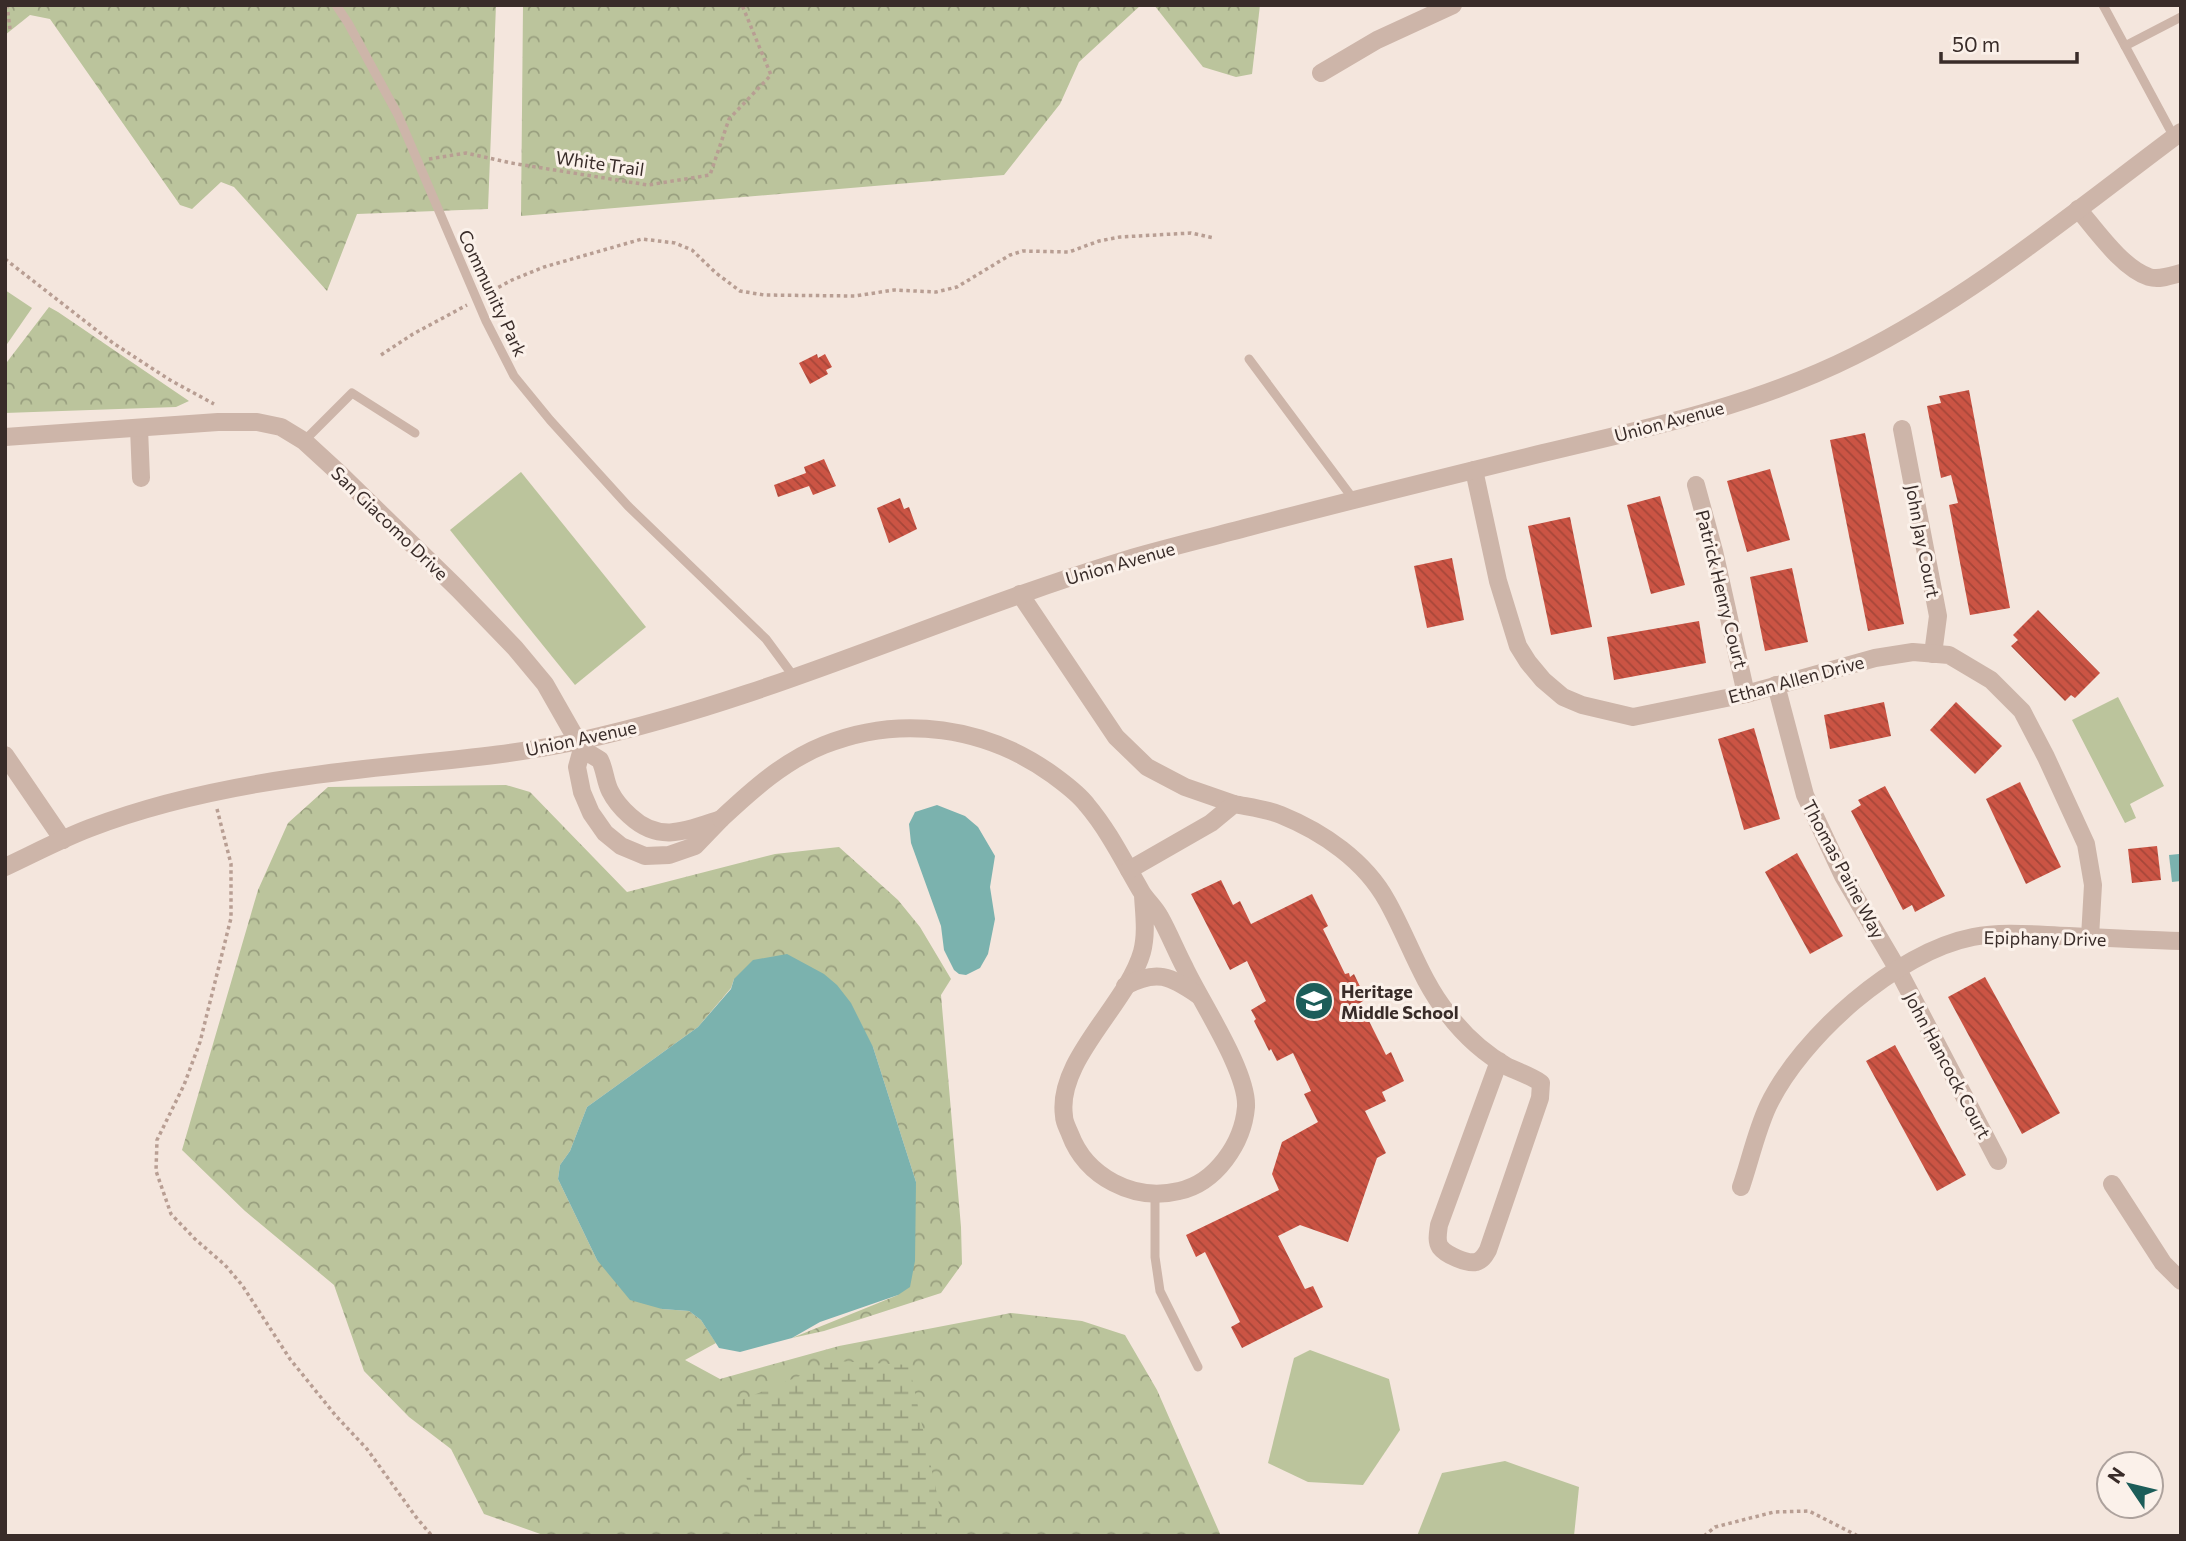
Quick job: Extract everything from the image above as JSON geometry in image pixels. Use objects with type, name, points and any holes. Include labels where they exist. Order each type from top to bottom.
[{"type":"street","points":[[1321,73],[1377,40],[1453,5]]},
{"type":"street","name":"Union Avenue","points":[[5,867],[90,828],[148,809],[213,793],[293,778],[580,745],[794,677],[1020,594],[1132,558],[1354,499],[1676,421],[1759,397],[1852,357],[1925,317],[1992,273],[2177,134]]},
{"type":"street","points":[[2078,209],[2134,270],[2150,277],[2165,278],[2181,273]]},
{"type":"street","name":"San Giacomo Drive","points":[[5,437],[246,422],[281,428],[304,441],[458,589],[515,648],[545,684],[580,745],[600,760],[609,789],[619,806],[645,828],[655,832],[685,832],[721,819]]},
{"type":"street","points":[[139,428],[141,478]]},
{"type":"street","name":"John Jay Court","points":[[1902,429],[1938,616],[1933,654]]},
{"type":"street","name":"Ethan Allen Drive","points":[[1474,470],[1497,581],[1518,646],[1543,680],[1563,697],[1602,711],[1633,717],[1746,694],[1875,659],[1913,652],[1949,655],[1991,680],[2022,711],[2085,844],[2093,885],[2090,937]]},
{"type":"street","name":"Patrick Henry Court","points":[[1696,485],[1714,551],[1746,694]]},
{"type":"street","points":[[1020,594],[1116,737],[1147,766],[1185,787],[1234,804],[1280,814],[1318,834],[1357,862],[1387,899],[1428,982],[1447,1013],[1466,1035],[1499,1061],[1541,1083],[1542,1090],[1488,1250],[1483,1258],[1475,1262],[1466,1261],[1446,1253],[1439,1246],[1439,1225],[1499,1061]]},
{"type":"street","name":"Thomas Paine Way","points":[[1776,685],[1805,796],[1843,876],[1897,968]]},
{"type":"street","points":[[580,745],[577,767],[582,792],[591,813],[605,833],[621,846],[645,856],[669,855],[695,846],[721,819],[774,773],[823,745],[868,732],[939,729],[964,733],[1023,755],[1066,785],[1086,803],[1106,831],[1143,895],[1158,914],[1235,1063],[1243,1084],[1246,1102],[1244,1120],[1225,1161],[1206,1178],[1180,1191],[1155,1193],[1121,1187],[1094,1171],[1076,1150],[1064,1117],[1065,1091],[1076,1063],[1133,973],[1142,952],[1146,925],[1143,895]]},
{"type":"street","points":[[5,755],[64,840]]},
{"type":"street","points":[[1129,870],[1211,823],[1234,804]]},
{"type":"street","name":"Epiphany Drive","points":[[1741,1188],[1768,1107],[1789,1070],[1826,1028],[1897,968],[1951,943],[1972,937],[2019,934],[2181,941]]},
{"type":"street","name":"John Hancock Court","points":[[1897,968],[1998,1161]]},
{"type":"street","points":[[1125,986],[1140,978],[1159,976],[1177,981],[1198,995]]},
{"type":"street","points":[[2112,1184],[2163,1263],[2181,1281]]},
{"type":"lane","name":"Community Park","points":[[336,5],[398,115],[476,300],[514,376],[628,506],[766,639],[794,677]]},
{"type":"lane","points":[[2103,5],[2177,134]]},
{"type":"lane","points":[[2125,46],[2181,17]]},
{"type":"lane","points":[[1249,359],[1354,499]]},
{"type":"lane","points":[[304,441],[352,393],[415,433]]},
{"type":"lane","points":[[1155,1193],[1155,1257],[1160,1290],[1198,1367]]},
{"type":"path","points":[[7,5],[10,29]]},
{"type":"path","name":"White Trail","points":[[418,161],[466,153],[522,165],[648,185],[710,175],[729,119],[771,75],[742,5]]},
{"type":"path","points":[[382,355],[413,334],[512,280],[544,267],[642,239],[675,243],[692,250],[716,273],[740,290],[764,295],[855,296],[894,290],[936,292],[957,287],[1010,255],[1023,251],[1069,252],[1099,241],[1145,236],[1191,233],[1214,238]]},
{"type":"path","points":[[5,259],[113,344],[170,380],[246,422]]},
{"type":"path","points":[[213,793],[231,864],[231,918],[200,1042],[184,1084],[157,1140],[156,1171],[171,1214],[225,1265],[242,1285],[290,1359],[336,1416],[367,1449],[432,1536]]},
{"type":"path","points":[[1704,1536],[1715,1527],[1774,1513],[1809,1511],[1858,1536]]},
{"type":"green space","points":[[5,5],[496,5],[488,209],[357,214],[327,291],[234,187],[221,182],[192,209],[180,205],[50,19],[30,15],[5,35]]},
{"type":"green space","points":[[523,5],[1141,5],[1079,62],[1060,104],[1004,175],[521,216]]},
{"type":"green space","points":[[1154,5],[1260,5],[1252,74],[1236,77],[1203,67]]},
{"type":"green space","points":[[5,290],[32,308],[5,347]]},
{"type":"green space","points":[[49,307],[189,401],[176,407],[5,413],[5,361],[7,362]]},
{"type":"green space","points":[[521,472],[646,627],[575,685],[450,530]]},
{"type":"green space","points":[[2118,697],[2164,786],[2130,804],[2136,818],[2125,823],[2072,720]]},
{"type":"green space","points":[[506,785],[530,792],[627,892],[775,854],[839,847],[898,900],[920,927],[951,979],[941,995],[962,1264],[941,1293],[824,1331],[792,1338],[898,1295],[916,1182],[873,1047],[734,979],[731,988],[698,1027],[587,1107],[570,1151],[560,1165],[558,1179],[597,1260],[662,1309],[689,1311],[701,1320],[716,1343],[685,1360],[720,1379],[839,1346],[1011,1313],[1082,1321],[1125,1335],[1157,1390],[1221,1536],[546,1536],[484,1514],[451,1449],[409,1417],[364,1371],[334,1285],[245,1211],[182,1150],[258,890],[288,823],[328,787]]},
{"type":"green space","points":[[1310,1350],[1389,1379],[1400,1430],[1363,1485],[1308,1482],[1268,1463],[1294,1358]]},
{"type":"green space","points":[[836,1361],[909,1365],[946,1536],[758,1536],[732,1404]]},
{"type":"green space","points":[[1505,1461],[1579,1487],[1574,1536],[1417,1536],[1442,1473]]},
{"type":"water","points":[[937,805],[965,816],[978,827],[995,856],[990,887],[995,919],[988,954],[980,968],[966,975],[954,970],[944,950],[941,926],[911,843],[909,824],[915,812]]},
{"type":"water","points":[[2179,854],[2181,881],[2172,882],[2169,855]]},
{"type":"water","points":[[787,954],[824,974],[837,985],[851,1003],[873,1047],[916,1182],[915,1261],[910,1287],[898,1295],[820,1322],[792,1338],[740,1352],[719,1348],[701,1320],[689,1311],[662,1309],[630,1300],[597,1260],[558,1179],[560,1165],[570,1151],[587,1107],[698,1027],[731,989],[734,979],[753,960]]},
{"type":"building","points":[[817,354],[818,358],[825,354],[832,367],[826,370],[828,374],[810,384],[799,363]]},
{"type":"building","points":[[1969,390],[2010,608],[1970,615],[1949,505],[1958,503],[1951,475],[1941,478],[1927,406],[1941,403],[1939,396]]},
{"type":"building","points":[[1865,433],[1904,624],[1868,631],[1830,440]]},
{"type":"building","points":[[824,459],[836,486],[813,495],[809,486],[778,497],[774,485],[806,473],[804,467]]},
{"type":"building","points":[[1770,469],[1790,540],[1747,552],[1727,481]]},
{"type":"building","points":[[1660,496],[1685,585],[1651,594],[1627,505]]},
{"type":"building","points":[[900,498],[904,509],[909,507],[917,529],[889,543],[877,508]]},
{"type":"building","points":[[1570,517],[1592,627],[1551,635],[1528,526]]},
{"type":"building","points":[[1452,558],[1464,620],[1427,628],[1414,566]]},
{"type":"building","points":[[1792,568],[1808,642],[1765,651],[1750,577]]},
{"type":"building","points":[[2038,610],[2100,673],[2075,698],[2071,695],[2065,701],[2011,646],[2018,640],[2013,635]]},
{"type":"building","points":[[1699,621],[1706,663],[1614,680],[1607,637]]},
{"type":"building","points":[[1884,702],[1891,736],[1830,749],[1824,715]]},
{"type":"building","points":[[1956,702],[2002,746],[1975,774],[1930,730]]},
{"type":"building","points":[[1754,728],[1780,819],[1744,830],[1718,739]]},
{"type":"building","points":[[2020,782],[2061,867],[2026,884],[1986,799]]},
{"type":"building","points":[[1885,786],[1945,896],[1915,912],[1912,905],[1903,910],[1851,811],[1861,805],[1858,800]]},
{"type":"building","points":[[2157,846],[2161,880],[2132,883],[2128,849]]},
{"type":"building","points":[[1797,853],[1843,936],[1810,954],[1765,872]]},
{"type":"building","points":[[1221,880],[1233,905],[1240,901],[1251,924],[1312,894],[1328,926],[1323,929],[1345,974],[1349,973],[1350,977],[1354,974],[1366,999],[1360,1003],[1386,1055],[1391,1052],[1404,1081],[1382,1092],[1386,1101],[1365,1111],[1386,1153],[1377,1158],[1348,1242],[1300,1225],[1278,1236],[1305,1289],[1313,1286],[1323,1307],[1242,1348],[1231,1327],[1240,1322],[1205,1252],[1196,1257],[1186,1235],[1279,1190],[1272,1174],[1282,1142],[1318,1122],[1304,1094],[1311,1091],[1293,1053],[1277,1061],[1254,1021],[1256,1019],[1251,1010],[1266,1001],[1247,961],[1230,970],[1191,894]]},
{"type":"building","points":[[1985,977],[2060,1113],[2022,1134],[1948,997]]},
{"type":"building","points":[[1895,1045],[1966,1175],[1937,1191],[1866,1061]]},
{"type":"place","name":"Heritage Middle School","points":[[1314,1001]]}]
